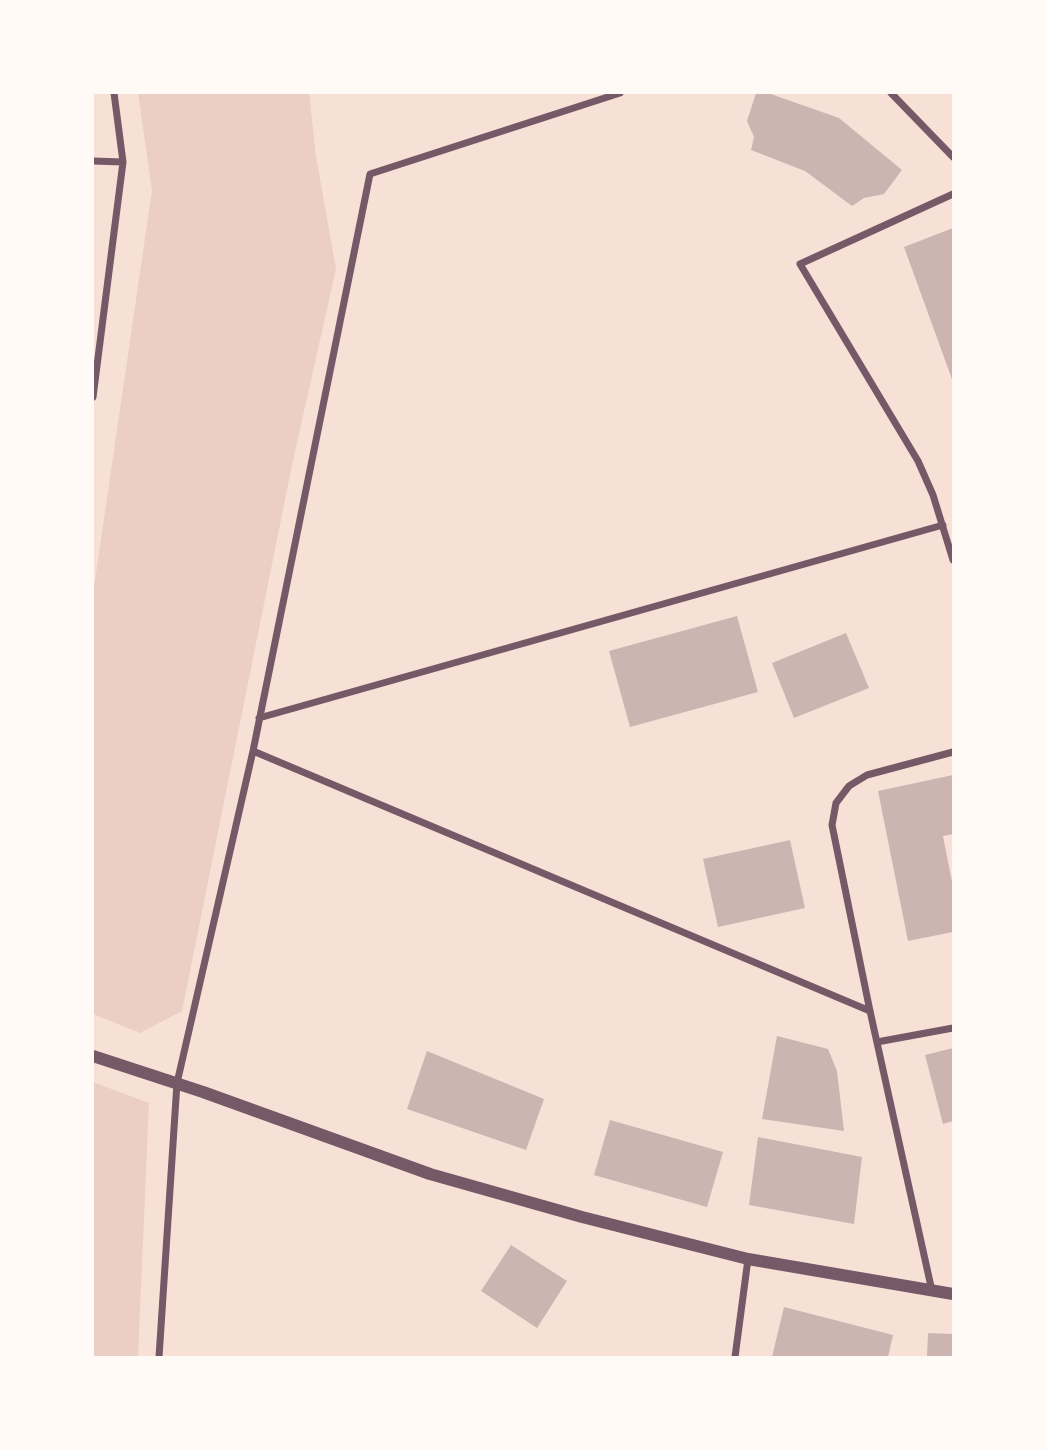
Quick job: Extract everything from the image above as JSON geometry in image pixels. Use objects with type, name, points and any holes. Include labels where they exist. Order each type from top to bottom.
[{"type":"street","points":[[93,397],[123,162],[114,93]]},
{"type":"street","points":[[159,1357],[177,1083],[253,751],[370,174],[620,93]]},
{"type":"street","points":[[891,93],[953,157]]},
{"type":"street","points":[[93,160],[123,162]]},
{"type":"street","points":[[953,194],[800,264],[918,461],[953,560]]},
{"type":"street","points":[[259,718],[943,526]]},
{"type":"street","points":[[253,751],[870,1011]]},
{"type":"street","points":[[932,1291],[832,825],[836,803],[849,786],[867,775],[953,752]]},
{"type":"street","points":[[877,1042],[953,1028]]},
{"type":"street","points":[[93,1056],[177,1083],[430,1174],[582,1217],[748,1259],[953,1294]]},
{"type":"street","points":[[735,1357],[748,1259]]},
{"type":"shaded area","points":[[138,93],[309,93],[316,156],[336,269],[292,465],[182,1011],[140,1033],[93,1014],[93,594],[152,190]]},
{"type":"shaded area","points":[[93,1082],[149,1103],[138,1357],[93,1357]]},
{"type":"building","points":[[756,93],[768,93],[839,118],[902,170],[884,194],[864,198],[852,206],[805,171],[751,150],[754,137],[747,121]]},
{"type":"building","points":[[953,228],[953,382],[904,247]]},
{"type":"building","points":[[737,616],[758,692],[630,727],[609,651]]},
{"type":"building","points":[[846,633],[869,688],[794,718],[772,663]]},
{"type":"building","points":[[953,775],[953,834],[943,836],[953,887],[953,932],[908,941],[878,791]]},
{"type":"building","points":[[790,840],[805,908],[718,927],[703,859]]},
{"type":"building","points":[[777,1036],[828,1049],[837,1071],[844,1131],[762,1119]]},
{"type":"building","points":[[953,1048],[953,1121],[943,1124],[925,1055]]},
{"type":"building","points":[[427,1051],[544,1099],[526,1150],[407,1109]]},
{"type":"building","points":[[610,1120],[723,1152],[707,1207],[594,1175]]},
{"type":"building","points":[[758,1137],[862,1157],[854,1224],[749,1205]]},
{"type":"building","points":[[511,1245],[567,1281],[537,1328],[481,1291]]},
{"type":"building","points":[[784,1307],[893,1335],[888,1357],[772,1357]]},
{"type":"building","points":[[928,1333],[953,1334],[953,1357],[927,1357]]}]
